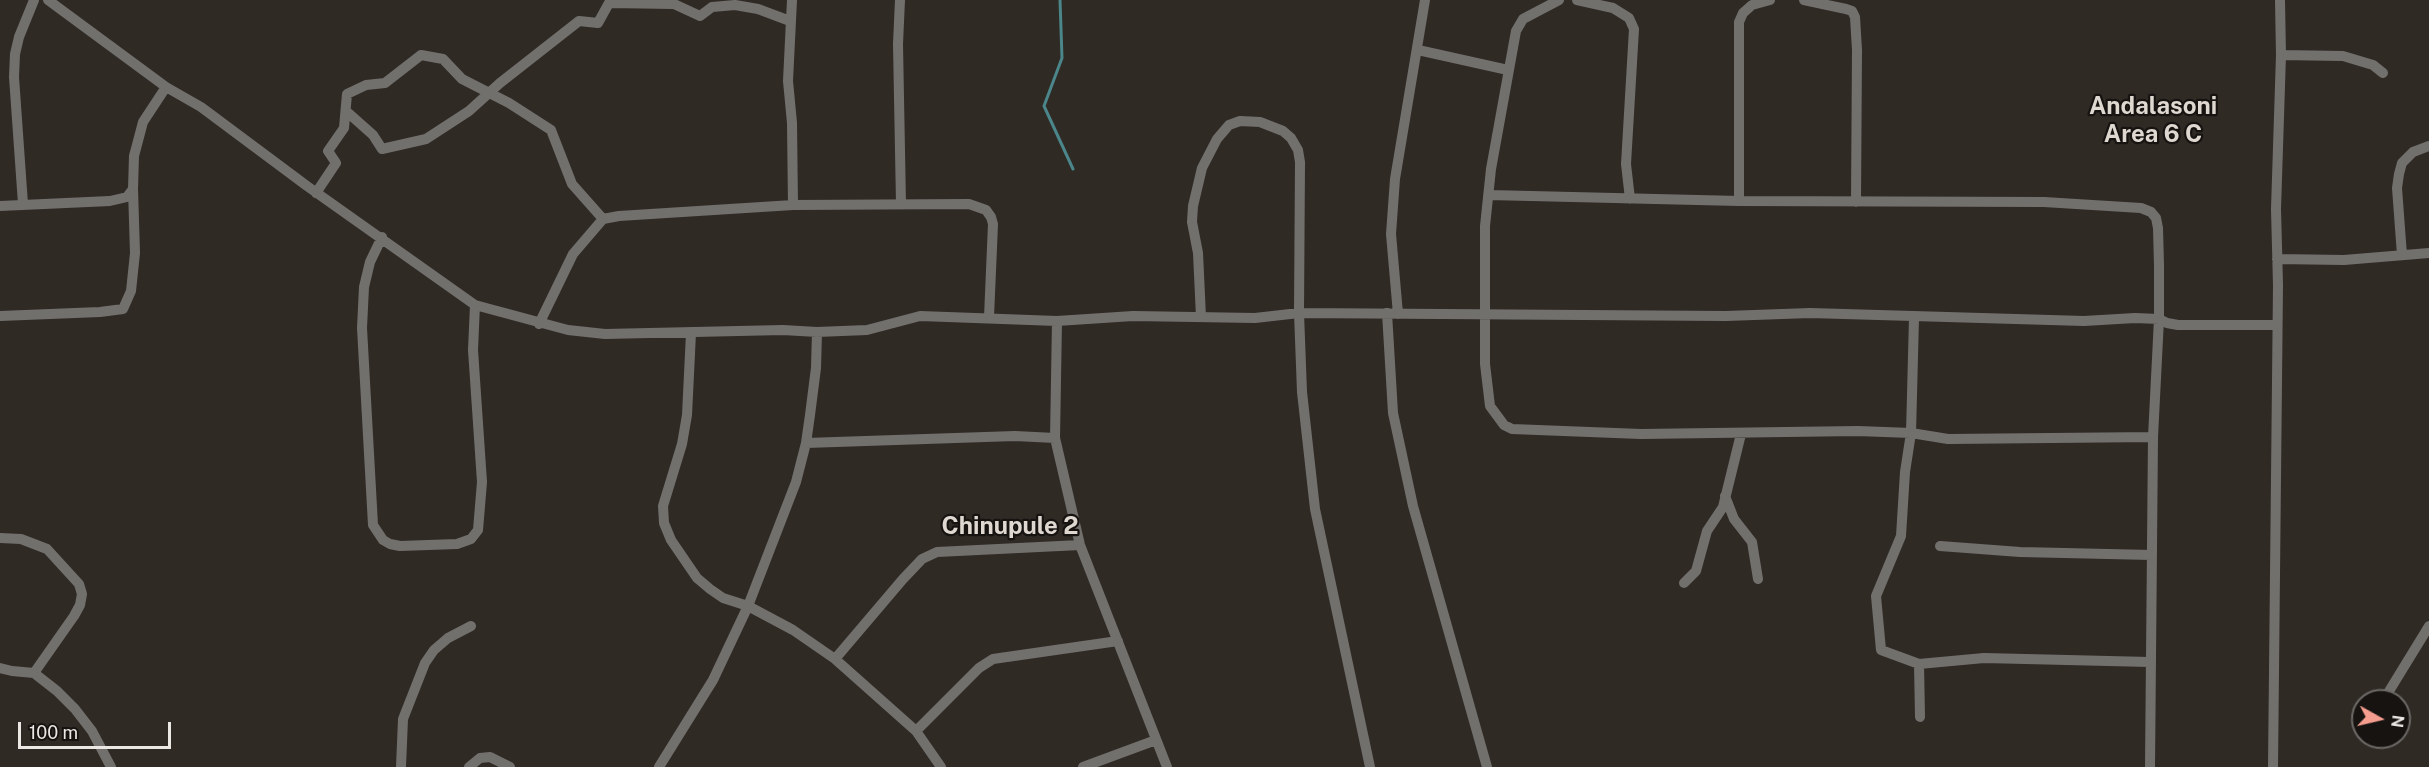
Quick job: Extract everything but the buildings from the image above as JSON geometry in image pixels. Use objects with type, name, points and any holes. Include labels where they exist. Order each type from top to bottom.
[{"type":"street","points":[[23,204],[14,77],[15,54],[19,37],[34,0]]},
{"type":"street","points":[[48,0],[166,87],[201,107],[475,305],[568,330],[604,334],[783,330],[816,332],[867,330],[921,316],[1058,321],[1133,316],[1255,318],[1299,314],[1726,316],[1810,313],[1914,318],[2084,321],[2159,319],[2178,325],[2276,325]]},
{"type":"street","points":[[792,0],[788,81],[792,123],[793,204]]},
{"type":"street","points":[[900,0],[897,44],[901,204]]},
{"type":"street","points":[[1425,0],[1395,179],[1391,234],[1393,413],[1413,506],[1487,767]]},
{"type":"street","points":[[1559,0],[1523,19],[1519,24],[1508,70],[1491,169],[1485,226],[1485,364],[1491,406],[1504,425],[1512,429],[1641,434],[1858,431],[1948,439],[2153,437]]},
{"type":"street","points":[[1577,0],[1613,8],[1629,18],[1634,29],[1626,153],[1630,199]]},
{"type":"street","points":[[1739,201],[1739,22],[1743,13],[1752,5],[1770,0]]},
{"type":"street","points":[[1807,0],[1852,11],[1855,17],[1857,50],[1856,202]]},
{"type":"street","points":[[2273,767],[2276,209],[2281,55],[2280,0]]},
{"type":"street","points":[[346,111],[373,135],[382,149],[426,139],[469,111],[579,21],[598,23],[609,3],[674,4],[700,16],[712,7],[735,5],[758,9],[790,21]]},
{"type":"street","points":[[1418,50],[1508,70]]},
{"type":"street","points":[[316,192],[336,163],[328,151],[344,128],[347,94],[366,85],[385,83],[421,55],[443,59],[462,79],[551,130],[572,184],[603,219]]},
{"type":"street","points":[[2281,55],[2343,56],[2362,60],[2383,74]]},
{"type":"street","points":[[0,316],[109,312],[123,309],[131,291],[135,253],[134,156],[139,135],[155,102],[166,87]]},
{"type":"street","points":[[1201,317],[1198,253],[1192,222],[1196,187],[1202,168],[1217,139],[1229,125],[1240,121],[1260,122],[1283,131],[1298,150],[1300,162],[1299,314],[1302,392],[1315,509],[1370,767]]},
{"type":"street","points":[[2402,255],[2397,188],[2399,174],[2402,163],[2413,152],[2429,146]]},
{"type":"street","points":[[0,206],[110,201],[127,197],[133,189]]},
{"type":"street","points":[[1489,195],[1739,201],[2044,202],[2141,207],[2151,212],[2156,218],[2158,228],[2159,319],[2153,437],[2150,767]]},
{"type":"street","points":[[539,324],[573,254],[603,219],[793,204],[969,204],[986,210],[991,217],[989,317]]},
{"type":"street","points":[[382,237],[370,261],[364,287],[362,328],[373,525],[383,540],[390,544],[400,546],[456,544],[471,539],[478,530],[482,482],[473,350],[475,305]]},
{"type":"street","points":[[2277,259],[2344,260],[2429,253]]},
{"type":"street","points":[[1914,318],[1911,434],[1905,472],[1901,536],[1876,596],[1881,650],[1919,664],[1984,658],[2150,662]]},
{"type":"street","points":[[1058,321],[1055,438],[1080,545],[1167,767]]},
{"type":"street","points":[[659,767],[713,680],[748,606],[796,482],[806,443],[816,368],[816,332]]},
{"type":"street","points":[[691,333],[687,415],[682,444],[663,506],[664,523],[671,540],[697,578],[723,598],[748,606],[792,630],[835,659],[916,731],[941,767]]},
{"type":"street","points":[[1684,583],[1696,571],[1707,531],[1723,507],[1740,434]]},
{"type":"street","points":[[806,443],[1015,436],[1055,438]]},
{"type":"street","points":[[1725,496],[1734,519],[1752,542],[1758,579]]},
{"type":"street","points":[[0,538],[21,539],[48,549],[79,584],[82,594],[74,616],[34,673]]},
{"type":"street","points":[[835,659],[922,559],[937,552],[1080,545]]},
{"type":"street","points":[[1940,546],[2020,552],[2152,555]]},
{"type":"street","points":[[400,767],[403,719],[425,663],[434,650],[448,638],[471,626]]},
{"type":"street","points":[[2390,689],[2429,626]]},
{"type":"street","points":[[916,731],[979,668],[993,659],[1118,641]]},
{"type":"street","points":[[1919,664],[1920,717]]},
{"type":"street","points":[[0,668],[34,673],[75,709],[92,731],[111,767]]},
{"type":"street","points":[[1083,767],[1156,740]]},
{"type":"street","points":[[469,767],[480,758],[490,757],[510,767]]},
{"type":"waterway","points":[[1060,0],[1062,58],[1044,106],[1073,169]]},
{"type":"district","name":"Andalasoni Area 6 C","points":[[2153,121]]},
{"type":"district","name":"Chinupule 2","points":[[1010,527]]}]
